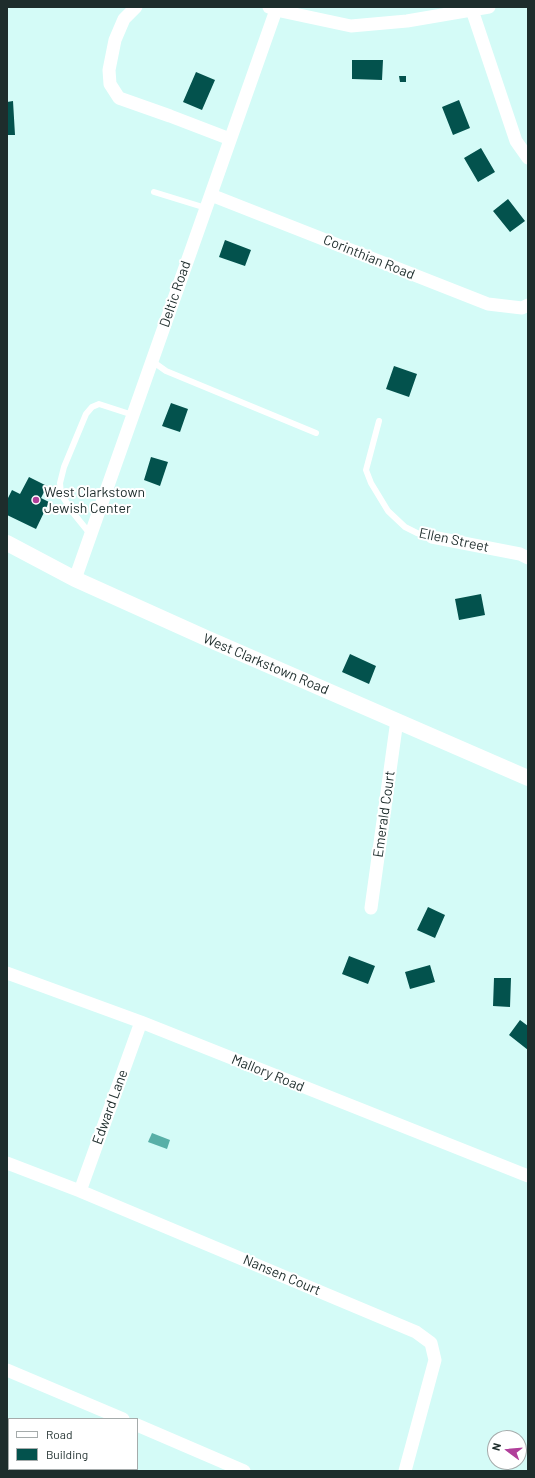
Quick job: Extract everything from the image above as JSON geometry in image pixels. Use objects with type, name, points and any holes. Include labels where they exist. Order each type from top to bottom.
[{"type":"street","points":[[136,7],[124,19],[115,40],[109,70],[110,84],[119,98],[230,139]]},
{"type":"street","points":[[273,8],[351,26],[407,22],[489,7]]},
{"type":"street","name":"Deltic Road","points":[[75,579],[211,194],[273,8]]},
{"type":"street","points":[[472,10],[516,141],[528,158]]},
{"type":"street","name":"Corinthian Road","points":[[211,194],[488,304],[522,308],[528,305]]},
{"type":"street","name":"Ellen Street","points":[[432,537],[520,554],[528,558]]},
{"type":"street","name":"West Clarkstown Road","points":[[7,543],[75,579],[206,638],[528,778]]},
{"type":"street","name":"Emerald Court","points":[[371,908],[397,720]]},
{"type":"street","name":"Mallory Road","points":[[7,973],[140,1022],[528,1176]]},
{"type":"street","name":"Edward Lane","points":[[80,1191],[140,1022]]},
{"type":"street","name":"Nansen Court","points":[[7,1164],[80,1191],[416,1332],[431,1343],[435,1360],[405,1471]]},
{"type":"street","points":[[7,1370],[120,1418]]},
{"type":"street","points":[[138,1425],[244,1471]]},
{"type":"lane","points":[[154,192],[206,208]]},
{"type":"lane","points":[[152,361],[166,371],[316,433]]},
{"type":"lane","points":[[91,535],[74,514],[61,494],[60,483],[64,467],[86,414],[92,407],[99,404],[132,415]]},
{"type":"lane","name":"Ellen Street","points":[[379,421],[366,470],[371,483],[388,511],[405,527],[416,533],[432,537]]},
{"type":"water","points":[[152,1133],[170,1140],[167,1149],[148,1142]]},
{"type":"building","points":[[352,60],[383,60],[382,80],[352,79]]},
{"type":"building","points":[[196,72],[215,80],[202,110],[183,102]]},
{"type":"building","points":[[399,76],[406,76],[406,82],[400,82]]},
{"type":"building","points":[[459,100],[470,128],[453,135],[442,107]]},
{"type":"building","points":[[13,101],[15,135],[7,135],[7,102]]},
{"type":"building","points":[[481,148],[495,172],[478,182],[464,158]]},
{"type":"building","points":[[508,199],[525,221],[510,232],[493,211]]},
{"type":"building","points":[[225,240],[251,250],[245,266],[219,257]]},
{"type":"building","points":[[394,366],[417,374],[409,397],[386,389]]},
{"type":"building","points":[[171,403],[188,409],[180,432],[162,426]]},
{"type":"building","points":[[151,457],[168,462],[160,486],[144,480]]},
{"type":"building","points":[[29,477],[47,486],[41,498],[49,502],[36,529],[7,515],[7,500],[12,490],[20,494]]},
{"type":"building","points":[[481,594],[485,615],[459,620],[455,599]]},
{"type":"building","points":[[350,654],[376,666],[369,684],[342,672]]},
{"type":"building","points":[[428,907],[445,915],[435,938],[417,930]]},
{"type":"building","points":[[349,956],[375,966],[368,984],[342,974]]},
{"type":"building","points":[[430,965],[435,982],[410,989],[405,972]]},
{"type":"building","points":[[494,978],[511,978],[510,1007],[493,1006]]},
{"type":"building","points":[[520,1020],[528,1026],[528,1050],[509,1035]]},
{"type":"place","name":"West Clarkstown Jewish Center","points":[[36,500]]}]
